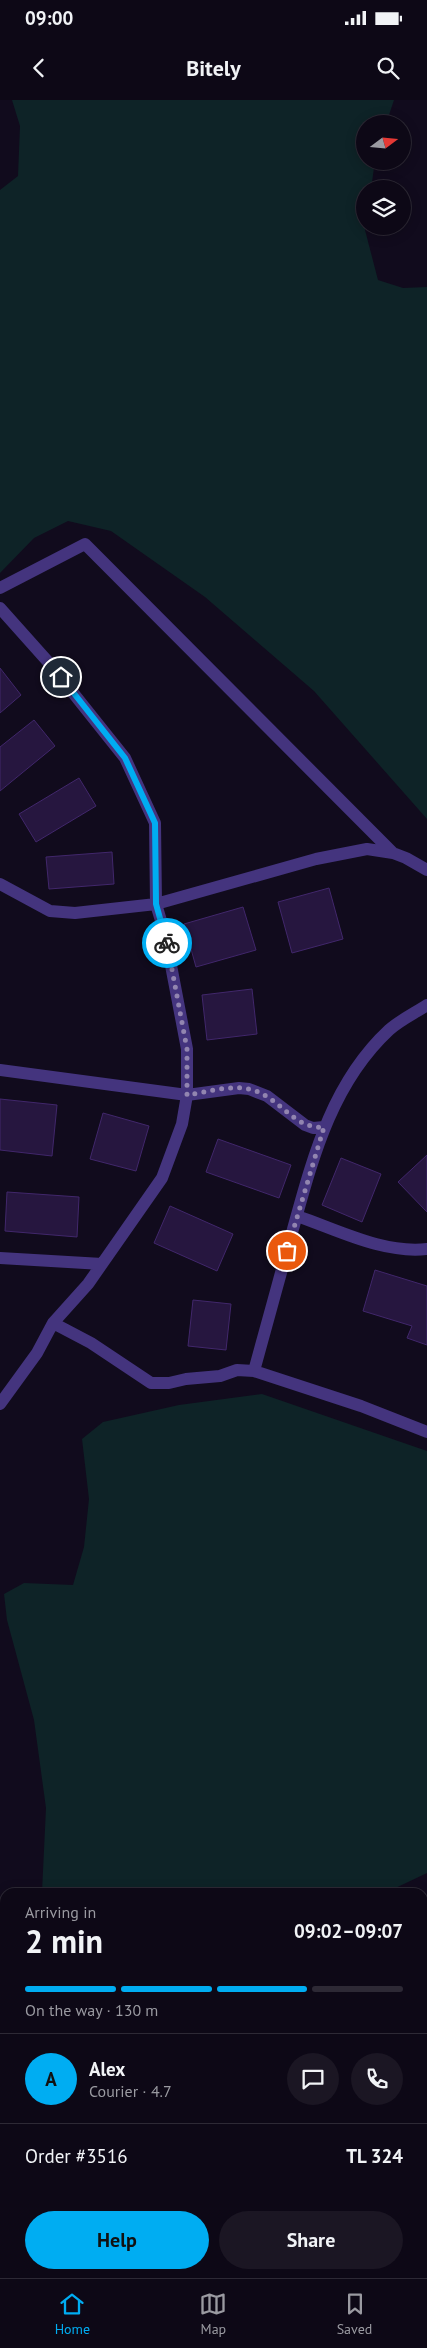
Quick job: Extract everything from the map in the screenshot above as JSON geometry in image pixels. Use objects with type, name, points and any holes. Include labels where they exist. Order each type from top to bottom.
[{"type":"street","points":[[0,588],[85,544],[393,853]]},
{"type":"street","points":[[0,608],[50,664],[125,758],[155,823],[156,904],[165,934],[187,1049],[187,1095],[182,1124],[162,1178],[88,1284],[53,1324],[37,1353],[0,1404]]},
{"type":"street","points":[[0,884],[50,911],[75,913],[156,904],[316,859],[367,849],[393,853],[427,870]]},
{"type":"street","points":[[254,1371],[324,1127],[344,1088],[373,1047],[390,1029],[427,1005]]},
{"type":"street","points":[[0,1070],[187,1095],[239,1088],[249,1089],[267,1096],[305,1125],[313,1128],[324,1127]]},
{"type":"street","points":[[297,1216],[386,1247],[410,1251],[427,1249]]},
{"type":"street","points":[[0,1258],[102,1264]]},
{"type":"street","points":[[53,1324],[91,1343],[151,1383],[168,1383],[186,1379],[220,1376],[237,1370],[254,1371],[361,1406],[427,1432]]},
{"type":"green space","points":[[12,100],[394,100],[389,115],[356,115],[356,170],[374,170],[372,180],[356,180],[356,235],[366,235],[378,280],[403,288],[427,287],[427,819],[314,691],[205,597],[111,531],[68,521],[34,538],[0,573],[0,190],[18,176],[20,126]]},
{"type":"green space","points":[[262,1394],[427,1451],[427,1873],[395,1888],[42,1888],[46,1808],[34,1720],[7,1620],[4,1594],[24,1583],[73,1585],[84,1547],[89,1499],[82,1439],[103,1422],[179,1405]]},
{"type":"building","points":[[0,668],[21,695],[0,713]]},
{"type":"building","points":[[34,720],[55,746],[0,791],[0,747]]},
{"type":"building","points":[[79,778],[96,806],[36,842],[19,814]]},
{"type":"building","points":[[112,852],[114,884],[49,889],[46,857]]},
{"type":"building","points":[[329,888],[343,939],[292,953],[278,902]]},
{"type":"building","points":[[243,907],[256,950],[196,967],[184,924]]},
{"type":"building","points":[[252,989],[257,1034],[207,1040],[202,995]]},
{"type":"building","points":[[0,1099],[57,1105],[52,1156],[0,1150]]},
{"type":"building","points":[[103,1113],[149,1126],[136,1171],[90,1159]]},
{"type":"building","points":[[218,1139],[291,1165],[279,1198],[206,1172]]},
{"type":"building","points":[[427,1155],[427,1212],[398,1182]]},
{"type":"building","points":[[341,1158],[381,1174],[362,1222],[322,1205]]},
{"type":"building","points":[[7,1192],[79,1197],[77,1237],[5,1231]]},
{"type":"building","points":[[170,1206],[233,1234],[217,1271],[154,1243]]},
{"type":"building","points":[[375,1270],[427,1286],[427,1345],[407,1338],[412,1326],[363,1311]]},
{"type":"building","points":[[193,1300],[231,1304],[226,1350],[188,1346]]},
{"type":"way so far","points":[[167,943],[187,1049],[187,1095],[239,1088],[249,1089],[267,1096],[305,1125],[313,1128],[324,1127],[316,1147],[287,1251]]},
{"type":"route","points":[[61,677],[125,758],[155,823],[156,904],[167,943]]}]
